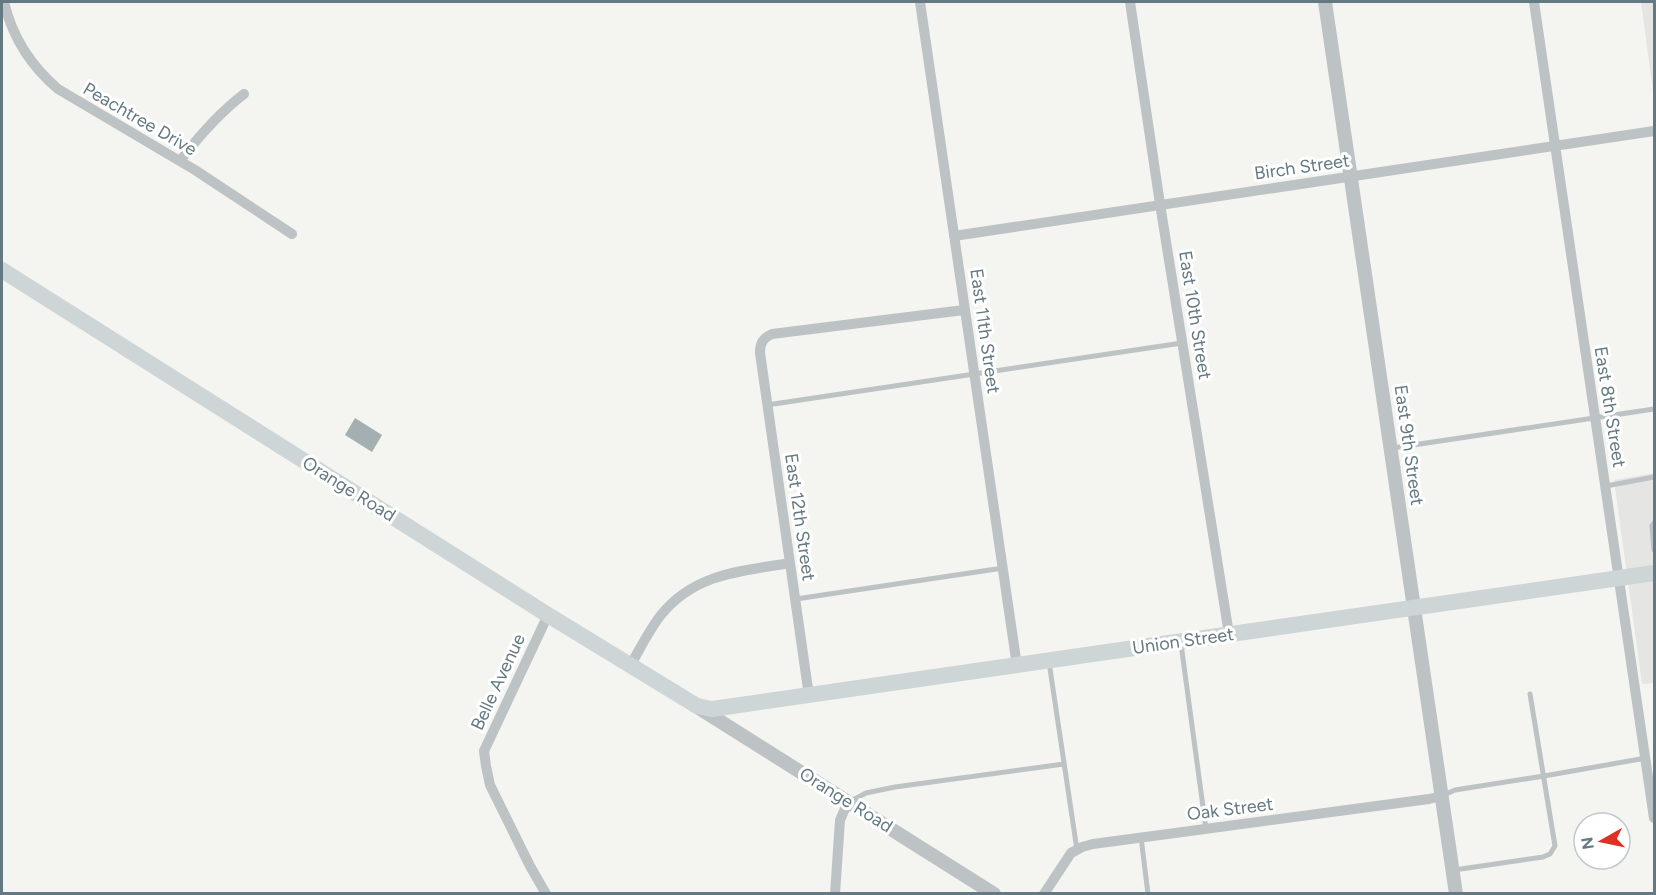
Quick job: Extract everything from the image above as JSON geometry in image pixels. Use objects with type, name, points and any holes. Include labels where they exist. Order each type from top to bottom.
[{"type":"main road","name":"Orange Road","points":[[2,270],[548,615],[630,666],[705,708]]},
{"type":"main road","name":"Union Street","points":[[705,708],[809,696],[1654,573]]},
{"type":"street","name":"Peachtree Drive","points":[[4,2],[17,39],[35,65],[63,93],[180,161],[292,234]]},
{"type":"street","name":"East 11th Street","points":[[920,2],[1017,666]]},
{"type":"street","name":"East 10th Street","points":[[1130,2],[1229,634]]},
{"type":"street","name":"East 9th Street","points":[[1325,2],[1456,894]]},
{"type":"street","name":"East 8th Street","points":[[1534,2],[1654,818]]},
{"type":"street","points":[[180,161],[205,130],[227,107],[244,94]]},
{"type":"street","name":"Birch Street","points":[[954,236],[1654,132]]},
{"type":"street","name":"East 12th Street","points":[[809,696],[760,353],[762,342],[772,334],[964,310]]},
{"type":"street","points":[[630,666],[663,613],[692,588],[716,576],[790,563]]},
{"type":"street","name":"Belle Avenue","points":[[546,894],[490,785],[484,751],[548,615]]},
{"type":"street","name":"Orange Road","points":[[705,708],[994,894]]},
{"type":"street","name":"Oak Street","points":[[1077,850],[1093,844],[1442,796]]},
{"type":"street","points":[[835,894],[840,820],[848,802]]},
{"type":"street","points":[[1044,894],[1071,853],[1077,850]]},
{"type":"lane","points":[[767,405],[1182,343]]},
{"type":"lane","points":[[1391,448],[1654,409]]},
{"type":"lane","points":[[1606,486],[1654,477]]},
{"type":"lane","points":[[1654,524],[1652,526],[1654,550]]},
{"type":"lane","points":[[796,599],[1003,568]]},
{"type":"lane","points":[[1180,641],[1206,829]]},
{"type":"lane","points":[[1048,661],[1077,850]]},
{"type":"lane","points":[[1453,870],[1543,857],[1550,854],[1555,846],[1530,694]]},
{"type":"lane","points":[[1442,796],[1455,790],[1646,758]]},
{"type":"lane","points":[[848,802],[866,793],[895,787],[1064,764]]},
{"type":"lane","points":[[1141,837],[1148,894]]},
{"type":"shaded area","points":[[1641,2],[1654,2],[1654,99]]},
{"type":"shaded area","points":[[1654,473],[1654,683],[1642,684],[1614,480]]},
{"type":"building","points":[[355,418],[382,435],[372,452],[345,435]]}]
